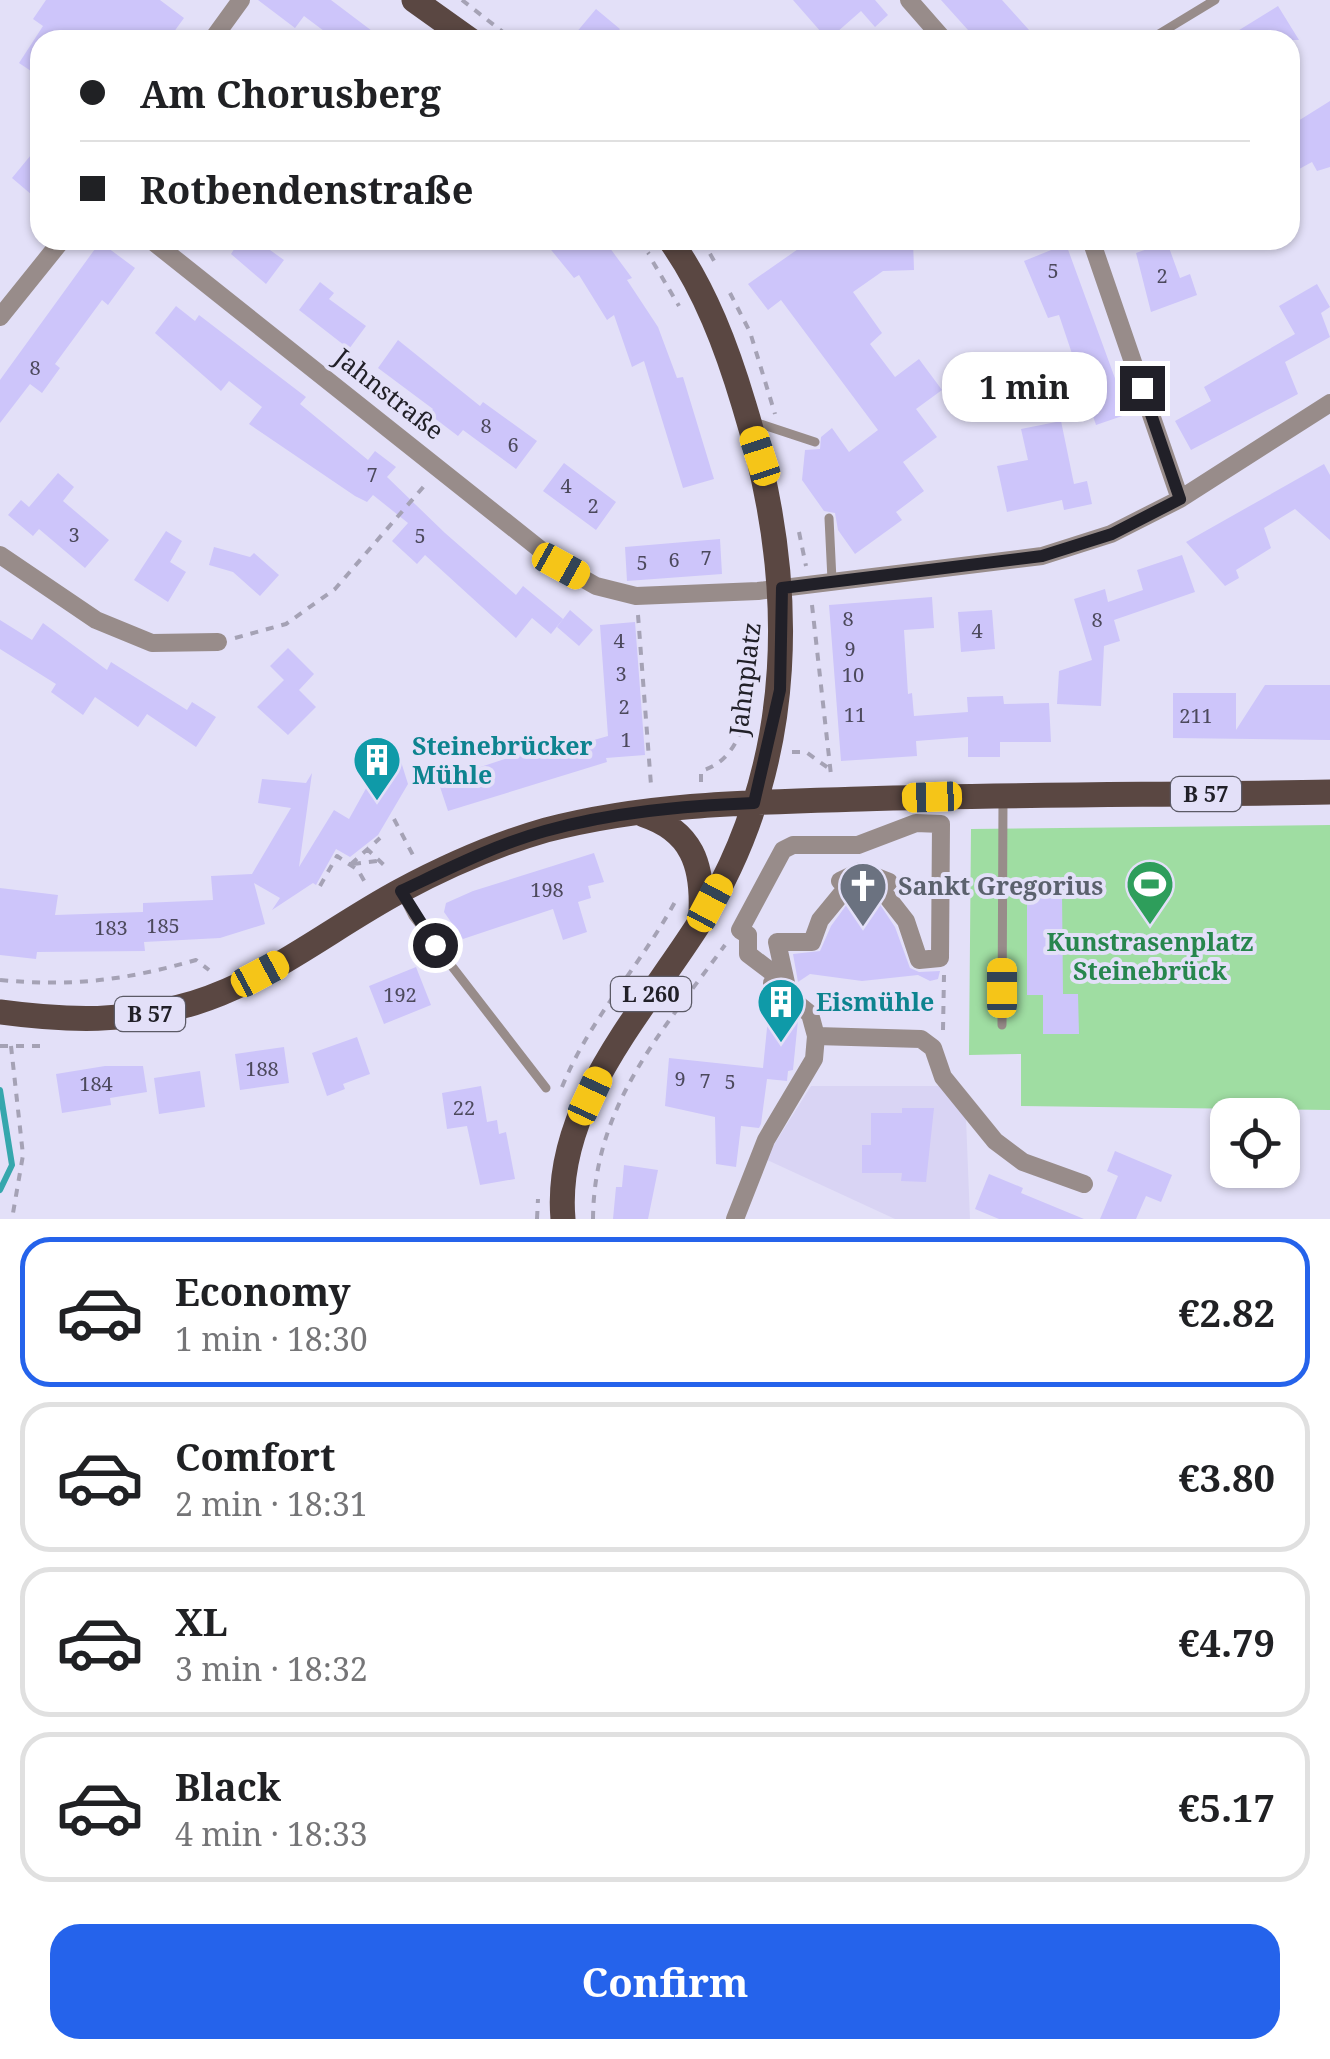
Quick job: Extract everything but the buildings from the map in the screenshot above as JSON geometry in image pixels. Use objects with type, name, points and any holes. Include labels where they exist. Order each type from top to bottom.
[{"type":"main road","points":[[414,0],[456,30]]},
{"type":"main road","name":"L 260","points":[[676,250],[704,300],[731,362],[760,456],[782,588]]},
{"type":"main road","name":"Jahnplatz","points":[[754,803],[780,690],[782,588]]},
{"type":"main road","name":"B 57","points":[[0,1012],[63,1020],[110,1019],[194,1003],[233,988],[401,891],[545,831],[644,811],[754,803],[1330,792]]},
{"type":"main road","name":"L 260","points":[[564,1219],[578,1123],[603,1069],[701,920],[733,860],[754,803]]},
{"type":"main road","points":[[644,811],[672,824],[690,850],[702,880],[701,920]]},
{"type":"street","points":[[219,30],[241,0]]},
{"type":"street","points":[[909,0],[935,30]]},
{"type":"street","points":[[0,317],[54,250]]},
{"type":"street","name":"Jahnstraße","points":[[164,250],[561,566],[596,586]]},
{"type":"street","points":[[1094,250],[1180,499]]},
{"type":"street","points":[[782,588],[1042,556],[1112,534],[1180,499],[1330,403]]},
{"type":"street","points":[[0,555],[96,620],[152,643],[218,642]]},
{"type":"street","name":"Jahnplatz","points":[[596,586],[636,596],[782,588]]},
{"type":"street","points":[[916,823],[941,824],[940,953],[940,958],[919,960],[906,922],[881,888],[888,882],[872,872],[861,871],[840,881],[848,886],[820,920],[812,942],[777,942],[786,983],[748,954],[748,935],[740,930],[783,850],[858,845],[916,823]]},
{"type":"street","points":[[735,1219],[766,1140],[808,1074],[816,1036],[810,1014],[752,967]]},
{"type":"street","points":[[816,1036],[920,1038],[934,1048],[943,1077],[995,1140],[1023,1162],[1084,1184]]},
{"type":"lane","points":[[1166,30],[1215,0]]},
{"type":"lane","points":[[749,421],[815,442]]},
{"type":"lane","points":[[829,518],[832,580]]},
{"type":"lane","points":[[1002,1025],[1003,797]]},
{"type":"lane","points":[[401,891],[413,916],[546,1088]]},
{"type":"path","points":[[462,0],[500,30]]},
{"type":"path","points":[[644,250],[686,319]]},
{"type":"path","points":[[218,642],[286,624],[335,590],[412,500]]},
{"type":"path","points":[[636,596],[644,811]]},
{"type":"path","points":[[701,772],[715,767],[732,753],[751,682],[754,644]]},
{"type":"path","points":[[806,752],[832,770]]},
{"type":"path","points":[[392,818],[407,839]]},
{"type":"path","points":[[351,864],[380,838]]},
{"type":"path","points":[[351,864],[384,860],[366,848]]},
{"type":"path","points":[[320,886],[338,856],[358,870]]},
{"type":"path","points":[[593,1219],[593,1186],[603,1134],[660,1035],[730,937]]},
{"type":"path","points":[[934,1048],[942,1031],[944,953],[940,953]]},
{"type":"path","points":[[0,980],[80,985],[134,977],[196,960],[233,988]]},
{"type":"path","points":[[0,1046],[11,1046],[23,1155],[12,1219]]},
{"type":"shaded area","points":[[811,1086],[942,1086],[966,1118],[970,1219],[895,1219],[765,1159]]},
{"type":"green space","name":"Kunstrasenplatz Steinebrück","points":[[1330,825],[1330,1110],[1300,1110],[1300,1098],[1210,1098],[1210,1108],[1021,1106],[1021,1054],[969,1055],[971,829]]},
{"type":"waterway","points":[[0,1090],[12,1165],[0,1190]]},
{"type":"place","name":"Steinebrücker Mühle","points":[[377,802]]},
{"type":"place","name":"Kunstrasenplatz Steinebrück","points":[[1150,926]]},
{"type":"place","name":"Sankt Gregorius","points":[[863,928]]},
{"type":"place","name":"Eismühle","points":[[781,1044]]},
{"type":"route","points":[[435,945],[413,916],[401,891],[491,850],[545,831],[635,812],[754,803],[780,690],[782,588],[1042,556],[1112,534],[1180,499],[1142,388]]}]
